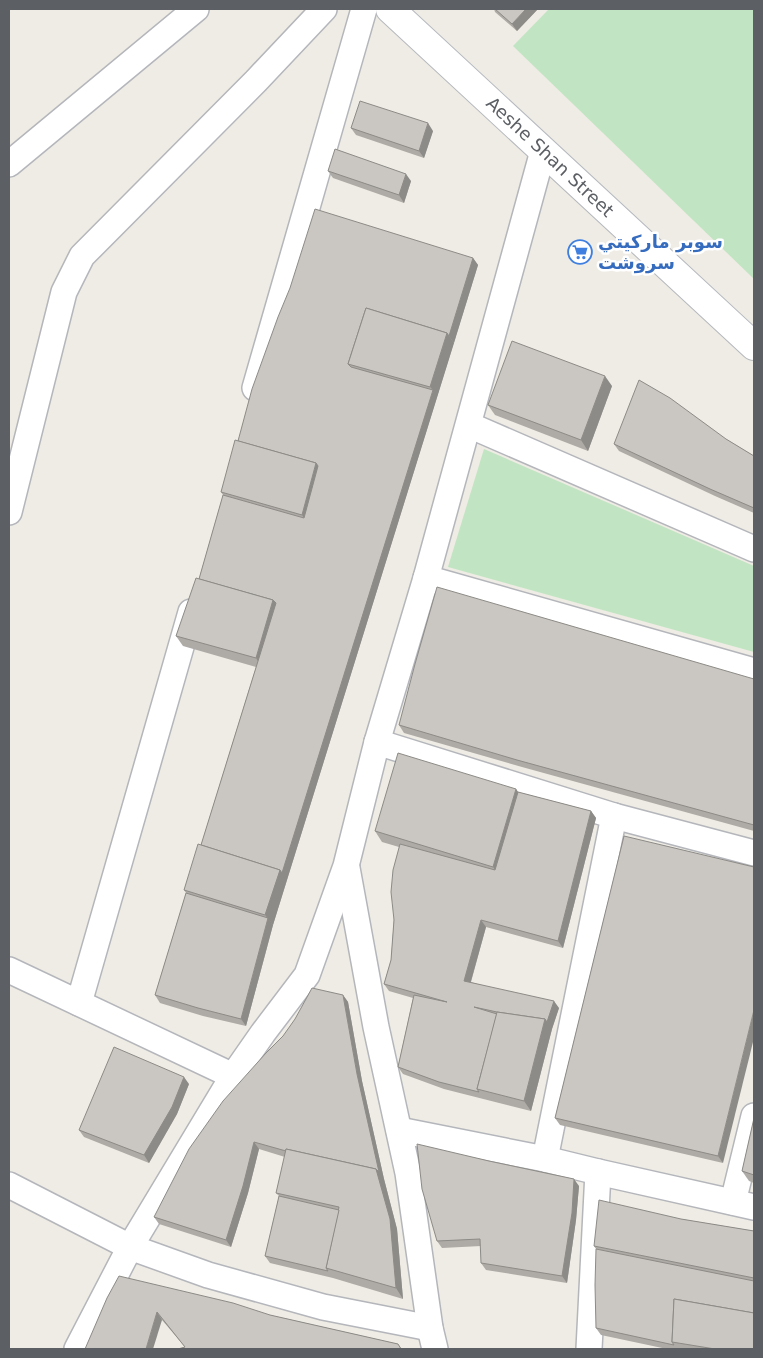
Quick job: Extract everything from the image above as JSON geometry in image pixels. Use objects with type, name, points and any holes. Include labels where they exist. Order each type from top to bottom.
[{"type":"street","points":[[9,164],[196,9]]},
{"type":"street","points":[[9,512],[64,292],[82,256],[256,81],[324,9]]},
{"type":"street","points":[[248,411],[364,9]]},
{"type":"street","name":"Aeshe Shan Street","points":[[390,9],[753,343]]},
{"type":"street","points":[[77,1349],[130,1247],[233,1076],[307,974],[346,866],[378,742],[469,425],[543,151]]},
{"type":"street","points":[[469,425],[754,549]]},
{"type":"street","points":[[426,578],[754,671]]},
{"type":"street","points":[[79,1003],[196,592]]},
{"type":"street","points":[[378,742],[614,816],[754,853]]},
{"type":"street","points":[[545,1158],[614,816]]},
{"type":"street","points":[[9,1185],[130,1247],[208,1274],[432,1339],[408,1173],[376,1028],[346,866]]},
{"type":"street","points":[[9,970],[233,1076]]},
{"type":"street","points":[[399,1130],[545,1158],[744,1205],[754,1116]]},
{"type":"street","points":[[589,1349],[598,1172]]},
{"type":"green space","points":[[549,9],[754,9],[754,279],[513,46]]},
{"type":"green space","points":[[484,449],[754,566],[754,652],[448,567]]},
{"type":"building","points":[[495,9],[526,9],[512,24]]},
{"type":"building","points":[[360,101],[428,123],[419,151],[351,128]]},
{"type":"building","points":[[335,149],[406,174],[399,195],[328,171]]},
{"type":"building","points":[[315,209],[473,258],[449,336],[447,333],[366,308],[348,364],[351,367],[433,390],[282,873],[280,870],[201,845],[276,603],[273,600],[199,579],[223,495],[304,518],[318,466],[316,463],[238,441],[252,389],[290,288]]},
{"type":"building","points":[[366,308],[447,333],[430,387],[348,364]]},
{"type":"building","points":[[512,341],[605,376],[581,440],[488,405]]},
{"type":"building","points":[[639,380],[670,398],[726,439],[754,456],[754,508],[614,444]]},
{"type":"building","points":[[235,440],[316,463],[302,515],[221,492]]},
{"type":"building","points":[[196,578],[273,600],[256,658],[176,636]]},
{"type":"building","points":[[437,587],[754,679],[754,825],[517,760],[399,725]]},
{"type":"building","points":[[398,753],[516,789],[493,867],[375,831]]},
{"type":"building","points":[[518,792],[591,811],[558,941],[481,920],[464,981],[554,1001],[547,1022],[545,1019],[474,1007],[497,1014],[477,1089],[479,1092],[439,1082],[398,1067],[414,995],[447,1002],[384,984],[391,960],[394,920],[391,892],[393,870],[400,844],[495,870]]},
{"type":"building","points":[[624,836],[754,867],[754,1010],[718,1156],[555,1118]]},
{"type":"building","points":[[198,844],[280,870],[265,915],[184,890]]},
{"type":"building","points":[[186,893],[268,918],[241,1019],[155,995]]},
{"type":"building","points":[[312,988],[343,995],[357,1074],[379,1172],[376,1169],[286,1149],[286,1151],[254,1142],[243,1186],[226,1240],[154,1217],[189,1149],[223,1101],[283,1036]]},
{"type":"building","points":[[497,1012],[545,1019],[524,1101],[477,1089]]},
{"type":"building","points":[[114,1047],[184,1077],[172,1107],[144,1155],[79,1130]]},
{"type":"building","points":[[754,1118],[754,1175],[742,1171]]},
{"type":"building","points":[[417,1144],[574,1179],[572,1213],[562,1276],[481,1263],[480,1239],[437,1241],[422,1189]]},
{"type":"building","points":[[286,1149],[376,1169],[390,1219],[396,1288],[326,1268],[339,1207],[276,1193]]},
{"type":"building","points":[[279,1196],[339,1210],[326,1268],[328,1271],[265,1256]]},
{"type":"building","points":[[599,1200],[681,1219],[754,1231],[754,1278],[594,1246]]},
{"type":"building","points":[[596,1249],[754,1281],[754,1313],[674,1299],[672,1342],[674,1345],[596,1328]]},
{"type":"building","points":[[119,1276],[233,1303],[270,1315],[398,1344],[401,1349],[178,1349],[185,1347],[157,1312],[146,1349],[85,1349],[107,1298]]},
{"type":"building","points":[[674,1299],[754,1313],[754,1349],[715,1349],[672,1342]]},
{"type":"place","name":"سوبر ماركيتي سروشت","points":[[580,252]]}]
